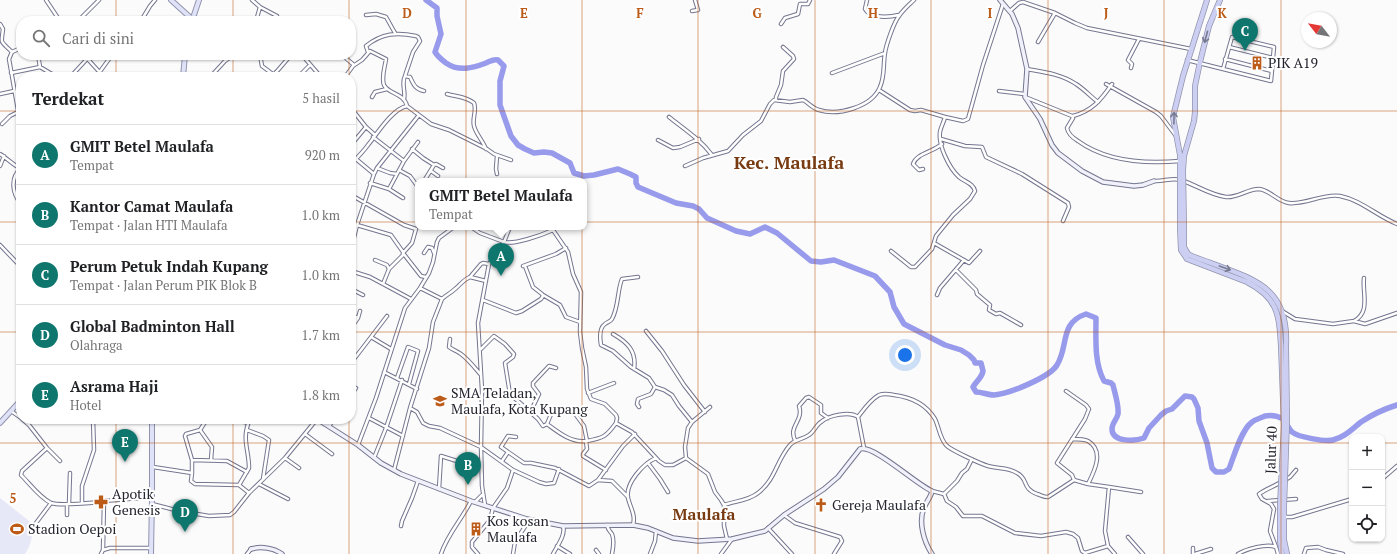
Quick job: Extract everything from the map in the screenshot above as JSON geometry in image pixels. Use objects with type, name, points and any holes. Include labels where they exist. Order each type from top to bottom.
[{"type":"highway","points":[[1207,0],[1191,49],[1173,116],[1181,170],[1181,250],[1187,259],[1247,282],[1268,296],[1277,311],[1284,346]]},
{"type":"highway","points":[[1181,170],[1194,121],[1195,86],[1200,62],[1209,26],[1220,0]]},
{"type":"highway","points":[[1182,228],[1184,248],[1188,254],[1236,272],[1260,284],[1270,292],[1279,304],[1282,311],[1285,323],[1284,346]]},
{"type":"highway","name":"Jalur 40","points":[[1282,554],[1280,541],[1284,426],[1284,346]]},
{"type":"highway","name":"Jalur 40","points":[[1282,506],[1284,540],[1287,554]]},
{"type":"main road","points":[[171,0],[188,16]]},
{"type":"main road","points":[[193,16],[199,0]]},
{"type":"main road","points":[[183,72],[185,60]]},
{"type":"main road","points":[[0,425],[16,407]]},
{"type":"main road","points":[[151,554],[152,424]]},
{"type":"street","points":[[46,0],[57,16]]},
{"type":"street","points":[[83,16],[99,0]]},
{"type":"street","points":[[144,16],[155,0]]},
{"type":"street","points":[[252,0],[260,7],[277,16]]},
{"type":"street","points":[[692,11],[698,10],[695,0]]},
{"type":"street","points":[[781,24],[785,18],[798,14],[800,4],[808,4],[810,0]]},
{"type":"street","points":[[868,0],[865,9],[869,13],[882,17],[899,15]]},
{"type":"street","points":[[685,166],[728,150],[743,135],[761,121],[770,104],[776,100],[790,102],[803,100],[818,110],[837,111],[861,106],[873,97],[879,90],[883,78],[885,53],[894,27],[899,15],[914,0]]},
{"type":"street","points":[[1000,0],[1016,21],[1018,28],[1027,69],[1024,95],[1040,119],[1058,153],[1082,171],[1103,182],[1143,186],[1154,181],[1160,182],[1178,179],[1212,193],[1227,197],[1260,189],[1290,203],[1339,196],[1352,200],[1385,219],[1397,224]]},
{"type":"street","points":[[1009,11],[1022,2],[1055,13],[1075,24],[1087,28],[1191,49]]},
{"type":"street","points":[[879,90],[910,110],[922,110],[963,121],[968,119],[982,65],[1003,4]]},
{"type":"street","points":[[257,16],[260,7]]},
{"type":"street","points":[[1038,42],[1055,13]]},
{"type":"street","points":[[366,15],[376,14],[386,17],[395,33]]},
{"type":"street","points":[[0,24],[4,29],[1,41],[2,44],[12,52]]},
{"type":"street","points":[[368,52],[366,48],[368,44],[383,37],[395,33],[416,36],[420,41],[413,52],[403,80],[405,92],[404,99],[407,106],[431,124],[449,130],[487,149],[497,156],[511,160]]},
{"type":"street","points":[[1188,60],[1200,62],[1223,69],[1271,81],[1274,47],[1232,37],[1223,69]]},
{"type":"street","points":[[1131,68],[1132,64],[1128,60],[1139,39]]},
{"type":"street","points":[[776,100],[781,85],[783,71],[794,59],[794,57],[783,47]]},
{"type":"street","points":[[1229,47],[1273,58]]},
{"type":"street","points":[[16,50],[12,52],[9,59],[16,102]]},
{"type":"street","points":[[368,52],[370,51],[386,59],[383,78],[384,84],[388,89],[404,99]]},
{"type":"street","points":[[349,72],[354,65],[362,60],[368,52]]},
{"type":"street","points":[[832,73],[885,53]]},
{"type":"street","points":[[1225,59],[1272,71]]},
{"type":"street","points":[[39,60],[40,67]]},
{"type":"street","points":[[75,72],[86,60]]},
{"type":"street","points":[[88,60],[100,72],[108,60]]},
{"type":"street","points":[[215,72],[226,60]]},
{"type":"street","points":[[261,60],[262,66],[270,72]]},
{"type":"street","points":[[277,72],[287,60]]},
{"type":"street","points":[[306,60],[316,72]]},
{"type":"street","points":[[348,60],[354,65]]},
{"type":"street","points":[[303,72],[310,65]]},
{"type":"street","points":[[11,73],[40,67],[48,72]]},
{"type":"street","points":[[1027,69],[1056,74],[1067,79],[1076,84],[1098,102]]},
{"type":"street","points":[[405,76],[410,77],[418,90],[424,91]]},
{"type":"street","points":[[1106,84],[1111,85],[1156,112],[1161,116],[1177,138]]},
{"type":"street","points":[[999,91],[1024,95],[1073,116],[1092,109],[1111,85]]},
{"type":"street","points":[[372,97],[375,92],[388,89]]},
{"type":"street","points":[[0,94],[14,91]]},
{"type":"street","points":[[447,94],[462,97],[474,103],[476,110],[473,121],[474,126],[487,149]]},
{"type":"street","points":[[374,174],[356,159],[369,145],[374,136],[395,114],[402,107],[407,106]]},
{"type":"street","points":[[2,124],[10,116],[16,113]]},
{"type":"street","points":[[356,229],[370,183],[377,168],[419,114]]},
{"type":"street","points":[[356,115],[374,136],[390,151],[404,161]]},
{"type":"street","points":[[1073,116],[1067,128],[1068,133],[1085,146],[1096,152],[1109,156],[1157,163],[1180,162]]},
{"type":"street","points":[[669,117],[706,146],[712,155]]},
{"type":"street","points":[[891,251],[905,263],[914,267],[930,252],[936,236],[953,215],[970,199],[975,191],[971,185],[958,176],[951,168],[945,155],[940,131],[945,117]]},
{"type":"street","points":[[356,139],[366,127]]},
{"type":"street","points":[[941,139],[965,146],[982,147],[986,157],[1022,174],[1068,203],[1069,207],[1063,221]]},
{"type":"street","points":[[658,140],[673,148],[699,140]]},
{"type":"street","points":[[389,189],[398,170],[418,142]]},
{"type":"street","points":[[923,169],[919,170],[916,168],[913,164],[915,160],[942,144]]},
{"type":"street","points":[[412,149],[434,165],[436,164],[443,168]]},
{"type":"street","points":[[0,154],[16,166]]},
{"type":"street","points":[[0,166],[4,156]]},
{"type":"street","points":[[497,156],[497,174]]},
{"type":"street","points":[[426,178],[434,165]]},
{"type":"street","points":[[377,168],[397,174]]},
{"type":"street","points":[[398,170],[410,176],[415,183]]},
{"type":"street","points":[[431,171],[438,176]]},
{"type":"street","points":[[16,173],[13,180],[16,196]]},
{"type":"street","points":[[370,183],[389,189],[403,198]]},
{"type":"street","points":[[356,198],[404,225],[415,229]]},
{"type":"street","points":[[357,225],[391,235],[403,253],[422,276],[426,277]]},
{"type":"street","points":[[383,284],[389,269],[412,243],[416,230]]},
{"type":"street","points":[[358,445],[369,418],[405,308],[410,299],[420,288],[432,268],[434,253],[439,238],[450,230]]},
{"type":"street","points":[[476,230],[504,242],[511,243],[539,236],[553,230],[566,248],[570,257],[572,270],[581,292],[580,332],[586,367],[586,383],[588,393],[591,400],[605,404],[616,415],[616,423],[604,437],[587,441],[578,441],[571,439],[547,424],[543,426],[510,394],[482,390]]},
{"type":"street","points":[[485,506],[482,495],[482,376],[478,323],[489,264],[504,242],[509,230]]},
{"type":"street","points":[[934,243],[968,263],[971,263],[980,251]]},
{"type":"street","points":[[0,245],[16,262]]},
{"type":"street","points":[[424,253],[428,247],[433,250],[434,253]]},
{"type":"street","points":[[566,248],[556,254],[524,266],[533,287],[560,305],[566,317],[580,322]]},
{"type":"street","points":[[374,260],[387,265],[389,269]]},
{"type":"street","points":[[937,295],[940,288],[964,260]]},
{"type":"street","points":[[394,470],[410,408],[429,348],[433,322],[442,299],[470,277],[481,264],[489,264]]},
{"type":"street","points":[[956,270],[990,305],[989,310],[996,314],[1000,313],[1021,325]]},
{"type":"street","points":[[356,273],[370,277],[410,299]]},
{"type":"street","points":[[470,277],[486,281]]},
{"type":"street","points":[[638,277],[622,279],[614,315],[611,320],[603,326],[600,344],[602,347],[613,351],[634,369],[649,378],[655,387],[672,395],[692,422]]},
{"type":"street","points":[[1282,311],[1295,319],[1324,323],[1338,324],[1357,320],[1365,305],[1363,288],[1364,278]]},
{"type":"street","points":[[420,288],[442,299]]},
{"type":"street","points":[[356,292],[363,295]]},
{"type":"street","points":[[483,300],[518,312],[532,306],[541,299],[543,295]]},
{"type":"street","points":[[356,321],[360,310]]},
{"type":"street","points":[[1354,321],[1362,324],[1368,323],[1397,313]]},
{"type":"street","points":[[356,356],[387,316]]},
{"type":"street","points":[[646,331],[662,351],[687,390],[705,412]]},
{"type":"street","points":[[613,334],[628,345],[635,359],[634,369]]},
{"type":"street","points":[[481,348],[494,336],[505,344],[514,354],[505,363],[510,394]]},
{"type":"street","points":[[371,337],[391,349]]},
{"type":"street","points":[[450,339],[449,347],[469,362],[482,376]]},
{"type":"street","points":[[397,378],[408,347],[418,351],[409,384]]},
{"type":"street","points":[[530,413],[539,394],[533,386],[533,383],[549,366],[556,368]]},
{"type":"street","points":[[384,372],[417,389]]},
{"type":"street","points":[[374,458],[402,380]]},
{"type":"street","points":[[588,393],[614,384]]},
{"type":"street","points":[[639,407],[637,404],[638,399],[651,394],[655,387]]},
{"type":"street","points":[[1066,391],[1086,405],[1089,409],[1057,464],[1072,475],[1074,480]]},
{"type":"street","points":[[858,417],[869,403],[880,394],[903,396],[919,403],[928,410],[936,420],[946,446],[987,466],[1008,469],[1016,472],[1022,476],[1027,489],[1044,497],[1051,495],[1074,480],[1088,484],[1141,492]]},
{"type":"street","points":[[795,440],[792,435],[801,414],[799,406],[806,398],[809,397],[821,405],[821,413],[828,418]]},
{"type":"street","points":[[710,407],[692,422],[687,431],[685,447],[686,458],[708,474],[715,492],[724,505],[724,526],[727,539]]},
{"type":"street","points":[[410,408],[417,412],[423,423],[428,426],[440,428],[481,446],[513,470],[539,482],[549,484],[555,482],[559,469]]},
{"type":"street","points":[[12,411],[16,414]]},
{"type":"street","points":[[547,424],[552,412]]},
{"type":"street","points":[[724,505],[746,499],[757,494],[772,477],[788,446],[795,440],[809,435],[821,422],[828,418],[847,413],[854,414],[858,417],[864,448]]},
{"type":"street","points":[[576,415],[584,426],[587,441],[583,456],[606,470]]},
{"type":"street","points":[[369,418],[403,436]]},
{"type":"street","points":[[616,423],[635,434],[666,466],[673,465],[686,458]]},
{"type":"street","points":[[28,424],[47,448],[60,461]]},
{"type":"street","points":[[82,503],[82,486],[94,450],[93,424]]},
{"type":"street","points":[[204,424],[200,430],[186,434],[185,436],[192,460],[191,481],[195,484],[239,485],[249,493]]},
{"type":"street","points":[[239,485],[250,466],[246,446],[248,424]]},
{"type":"street","points":[[152,504],[209,516],[228,516],[234,512],[249,493],[285,458],[313,424]]},
{"type":"street","points":[[326,424],[394,470],[418,481],[485,506],[527,519],[563,526],[633,525],[648,528],[670,537],[686,540],[732,539],[762,532],[784,515],[824,489],[842,474],[860,449],[864,448]]},
{"type":"street","points":[[200,430],[212,447],[211,460]]},
{"type":"street","points":[[247,430],[269,440],[263,479]]},
{"type":"street","points":[[305,434],[332,454]]},
{"type":"street","points":[[516,437],[508,436],[502,448],[524,463],[538,464],[559,469],[587,486],[590,486],[598,480],[622,446],[635,434]]},
{"type":"street","points":[[1072,439],[1087,440],[1095,449],[1097,456],[1096,465],[1088,484]]},
{"type":"street","points":[[47,448],[21,474],[51,503],[68,504],[152,497]]},
{"type":"street","points":[[864,448],[884,458],[906,475],[932,491],[944,494]]},
{"type":"street","points":[[502,461],[508,452]]},
{"type":"street","points":[[439,489],[441,456],[460,462]]},
{"type":"street","points":[[285,458],[299,468]]},
{"type":"street","points":[[633,525],[633,512],[628,496],[628,488],[636,474],[648,463],[657,458]]},
{"type":"street","points":[[944,494],[967,469],[972,459]]},
{"type":"street","points":[[192,460],[227,461],[247,472]]},
{"type":"street","points":[[648,463],[668,492]]},
{"type":"street","points":[[1385,476],[1397,466]]},
{"type":"street","points":[[152,467],[192,472]]},
{"type":"street","points":[[478,554],[472,547],[472,542],[487,524],[493,508],[507,488],[513,470]]},
{"type":"street","points":[[1278,554],[1270,531],[1274,509],[1271,504],[1259,496],[1259,494],[1267,488],[1273,487],[1290,477],[1296,470]]},
{"type":"street","points":[[68,515],[70,473]]},
{"type":"street","points":[[598,480],[612,481],[628,496]]},
{"type":"street","points":[[401,526],[418,481]]},
{"type":"street","points":[[259,484],[288,499]]},
{"type":"street","points":[[1109,487],[1105,525],[1108,546],[1115,554]]},
{"type":"street","points":[[932,491],[932,495],[924,508],[922,522],[924,537],[932,554]]},
{"type":"street","points":[[944,494],[947,501],[956,507],[963,516],[982,516],[1013,532],[1042,536],[1066,532],[1077,537],[1080,541],[1082,551],[1085,553],[1108,546]]},
{"type":"street","points":[[475,502],[482,495]]},
{"type":"street","points":[[1267,502],[1296,498]]},
{"type":"street","points":[[1283,517],[1292,517],[1306,511],[1325,508],[1349,498]]},
{"type":"street","points":[[101,554],[103,550],[104,501]]},
{"type":"street","points":[[441,554],[443,546],[460,522],[471,501]]},
{"type":"street","points":[[36,522],[51,503]]},
{"type":"street","points":[[784,515],[795,523],[840,537],[842,541],[834,554]]},
{"type":"street","points":[[513,554],[515,542],[526,525],[527,519]]},
{"type":"street","points":[[553,554],[564,529],[563,526]]},
{"type":"street","points":[[607,526],[613,539],[612,554]]},
{"type":"street","points":[[768,528],[792,554]]},
{"type":"street","points":[[650,554],[655,541],[656,531]]},
{"type":"street","points":[[1128,536],[1143,554]]},
{"type":"street","points":[[721,554],[732,539]]},
{"type":"street","points":[[557,546],[570,554]]},
{"type":"street","points":[[1304,554],[1306,548],[1315,546],[1343,554]]},
{"type":"street","points":[[1238,554],[1246,550],[1261,547],[1276,547]]},
{"type":"street","points":[[103,550],[110,548],[151,548]]},
{"type":"street","points":[[247,554],[255,548],[270,548],[282,554]]},
{"type":"street","points":[[1193,548],[1194,554],[1210,549]]},
{"type":"street","points":[[596,550],[599,554]]},
{"type":"shaded area","name":"Stadion Oepoi","points":[[0,498],[33,524],[31,540],[25,554],[0,554]]},
{"type":"waterway","points":[[426,0],[437,8],[437,16],[441,34],[435,52],[442,60],[456,68],[476,66],[492,60],[498,60],[504,66],[500,81],[500,105],[511,136],[518,145],[534,153],[552,153],[570,163],[574,173],[584,176],[618,169],[636,177],[638,187],[676,203],[693,206],[699,209],[707,218],[736,231],[750,234],[765,227],[777,233],[811,261],[821,262],[834,260],[875,276],[890,292],[894,307],[904,324],[945,345],[961,350],[969,355],[975,363],[981,363],[983,371],[973,387],[976,392],[992,395],[1001,394],[1038,380],[1046,375],[1053,370],[1061,358],[1068,329],[1077,318],[1086,314],[1096,318],[1096,350],[1101,374],[1104,381],[1113,385],[1117,400],[1118,414],[1112,427],[1113,434],[1116,437],[1125,440],[1144,438],[1149,428],[1161,415],[1172,409],[1185,396],[1192,397],[1198,408],[1199,421],[1207,443],[1212,468],[1216,472],[1224,472],[1229,469],[1244,432],[1254,420],[1265,416],[1279,417],[1283,419],[1295,434],[1318,440],[1333,440],[1345,435],[1374,414],[1397,405]]},
{"type":"place","name":"Perum Petuk Indah Kupang","points":[[1245,51]]},
{"type":"place","name":"PIK A19","points":[[1257,63]]},
{"type":"place","name":"GMIT Betel Maulafa","points":[[501,276]]},
{"type":"place","name":"SMA Teladan, Maulafa, Kota Kupang","points":[[440,401]]},
{"type":"place","name":"Asrama Haji","points":[[125,462]]},
{"type":"place","name":"Kantor Camat Maulafa","points":[[468,485]]},
{"type":"place","name":"Apotik Genesis","points":[[101,502]]},
{"type":"place","name":"Gereja Maulafa","points":[[821,505]]},
{"type":"place","name":"Stadion Oepoi","points":[[17,529]]},
{"type":"place","name":"Kos kosan Maulafa","points":[[476,529]]},
{"type":"place","name":"Global Badminton Hall","points":[[185,532]]},
{"type":"district","name":"Kec. Maulafa","points":[[789,163]]},
{"type":"district","name":"Maulafa","points":[[704,514]]}]
